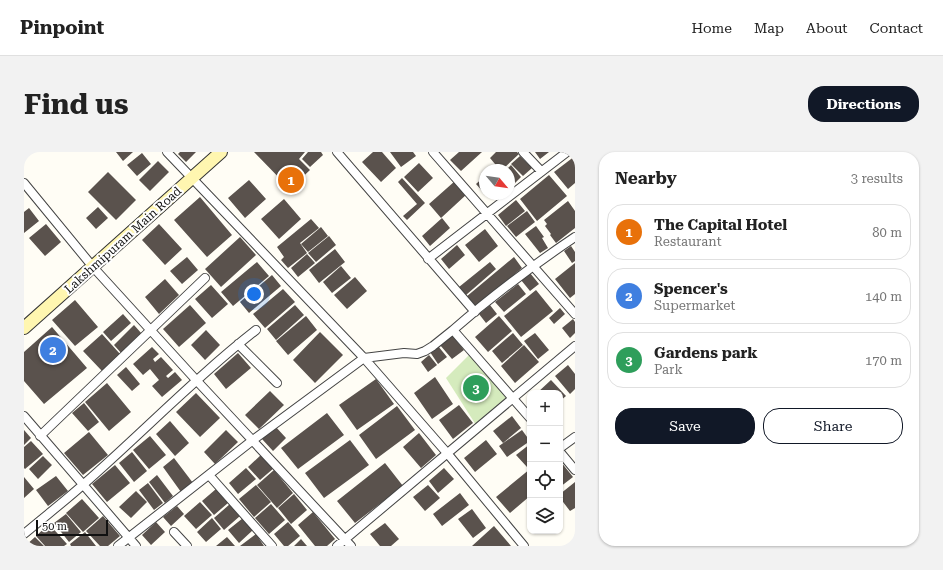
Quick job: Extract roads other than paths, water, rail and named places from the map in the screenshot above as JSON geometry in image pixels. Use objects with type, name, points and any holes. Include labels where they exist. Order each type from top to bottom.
[{"type":"street","points":[[167,152],[364,358],[447,453],[524,546]]},
{"type":"street","name":"Lakshmipuram Main Road","points":[[24,328],[221,152]]},
{"type":"street","points":[[337,152],[474,312]]},
{"type":"street","points":[[434,152],[486,214],[533,265],[575,314]]},
{"type":"street","points":[[523,152],[541,171]]},
{"type":"street","points":[[428,259],[567,152]]},
{"type":"street","points":[[24,183],[93,267],[351,546]]},
{"type":"street","points":[[118,546],[253,440],[364,358],[418,354],[425,351],[454,330],[533,265],[575,237]]},
{"type":"street","points":[[40,436],[150,329],[205,278]]},
{"type":"street","points":[[26,529],[84,484],[238,344],[256,330]]},
{"type":"street","points":[[454,330],[527,415]]},
{"type":"street","points":[[238,344],[277,383]]},
{"type":"street","points":[[337,546],[575,346]]},
{"type":"street","points":[[24,416],[136,546]]},
{"type":"street","points":[[563,446],[575,437]]},
{"type":"street","points":[[563,456],[575,470]]},
{"type":"street","points":[[209,475],[272,546]]},
{"type":"street","points":[[174,532],[187,546]]},
{"type":"place","name":"The Capital Hotel","points":[[291,180]]},
{"type":"place","name":"Spencer's","points":[[53,350]]},
{"type":"place","name":"Gardens park","points":[[476,388]]}]
